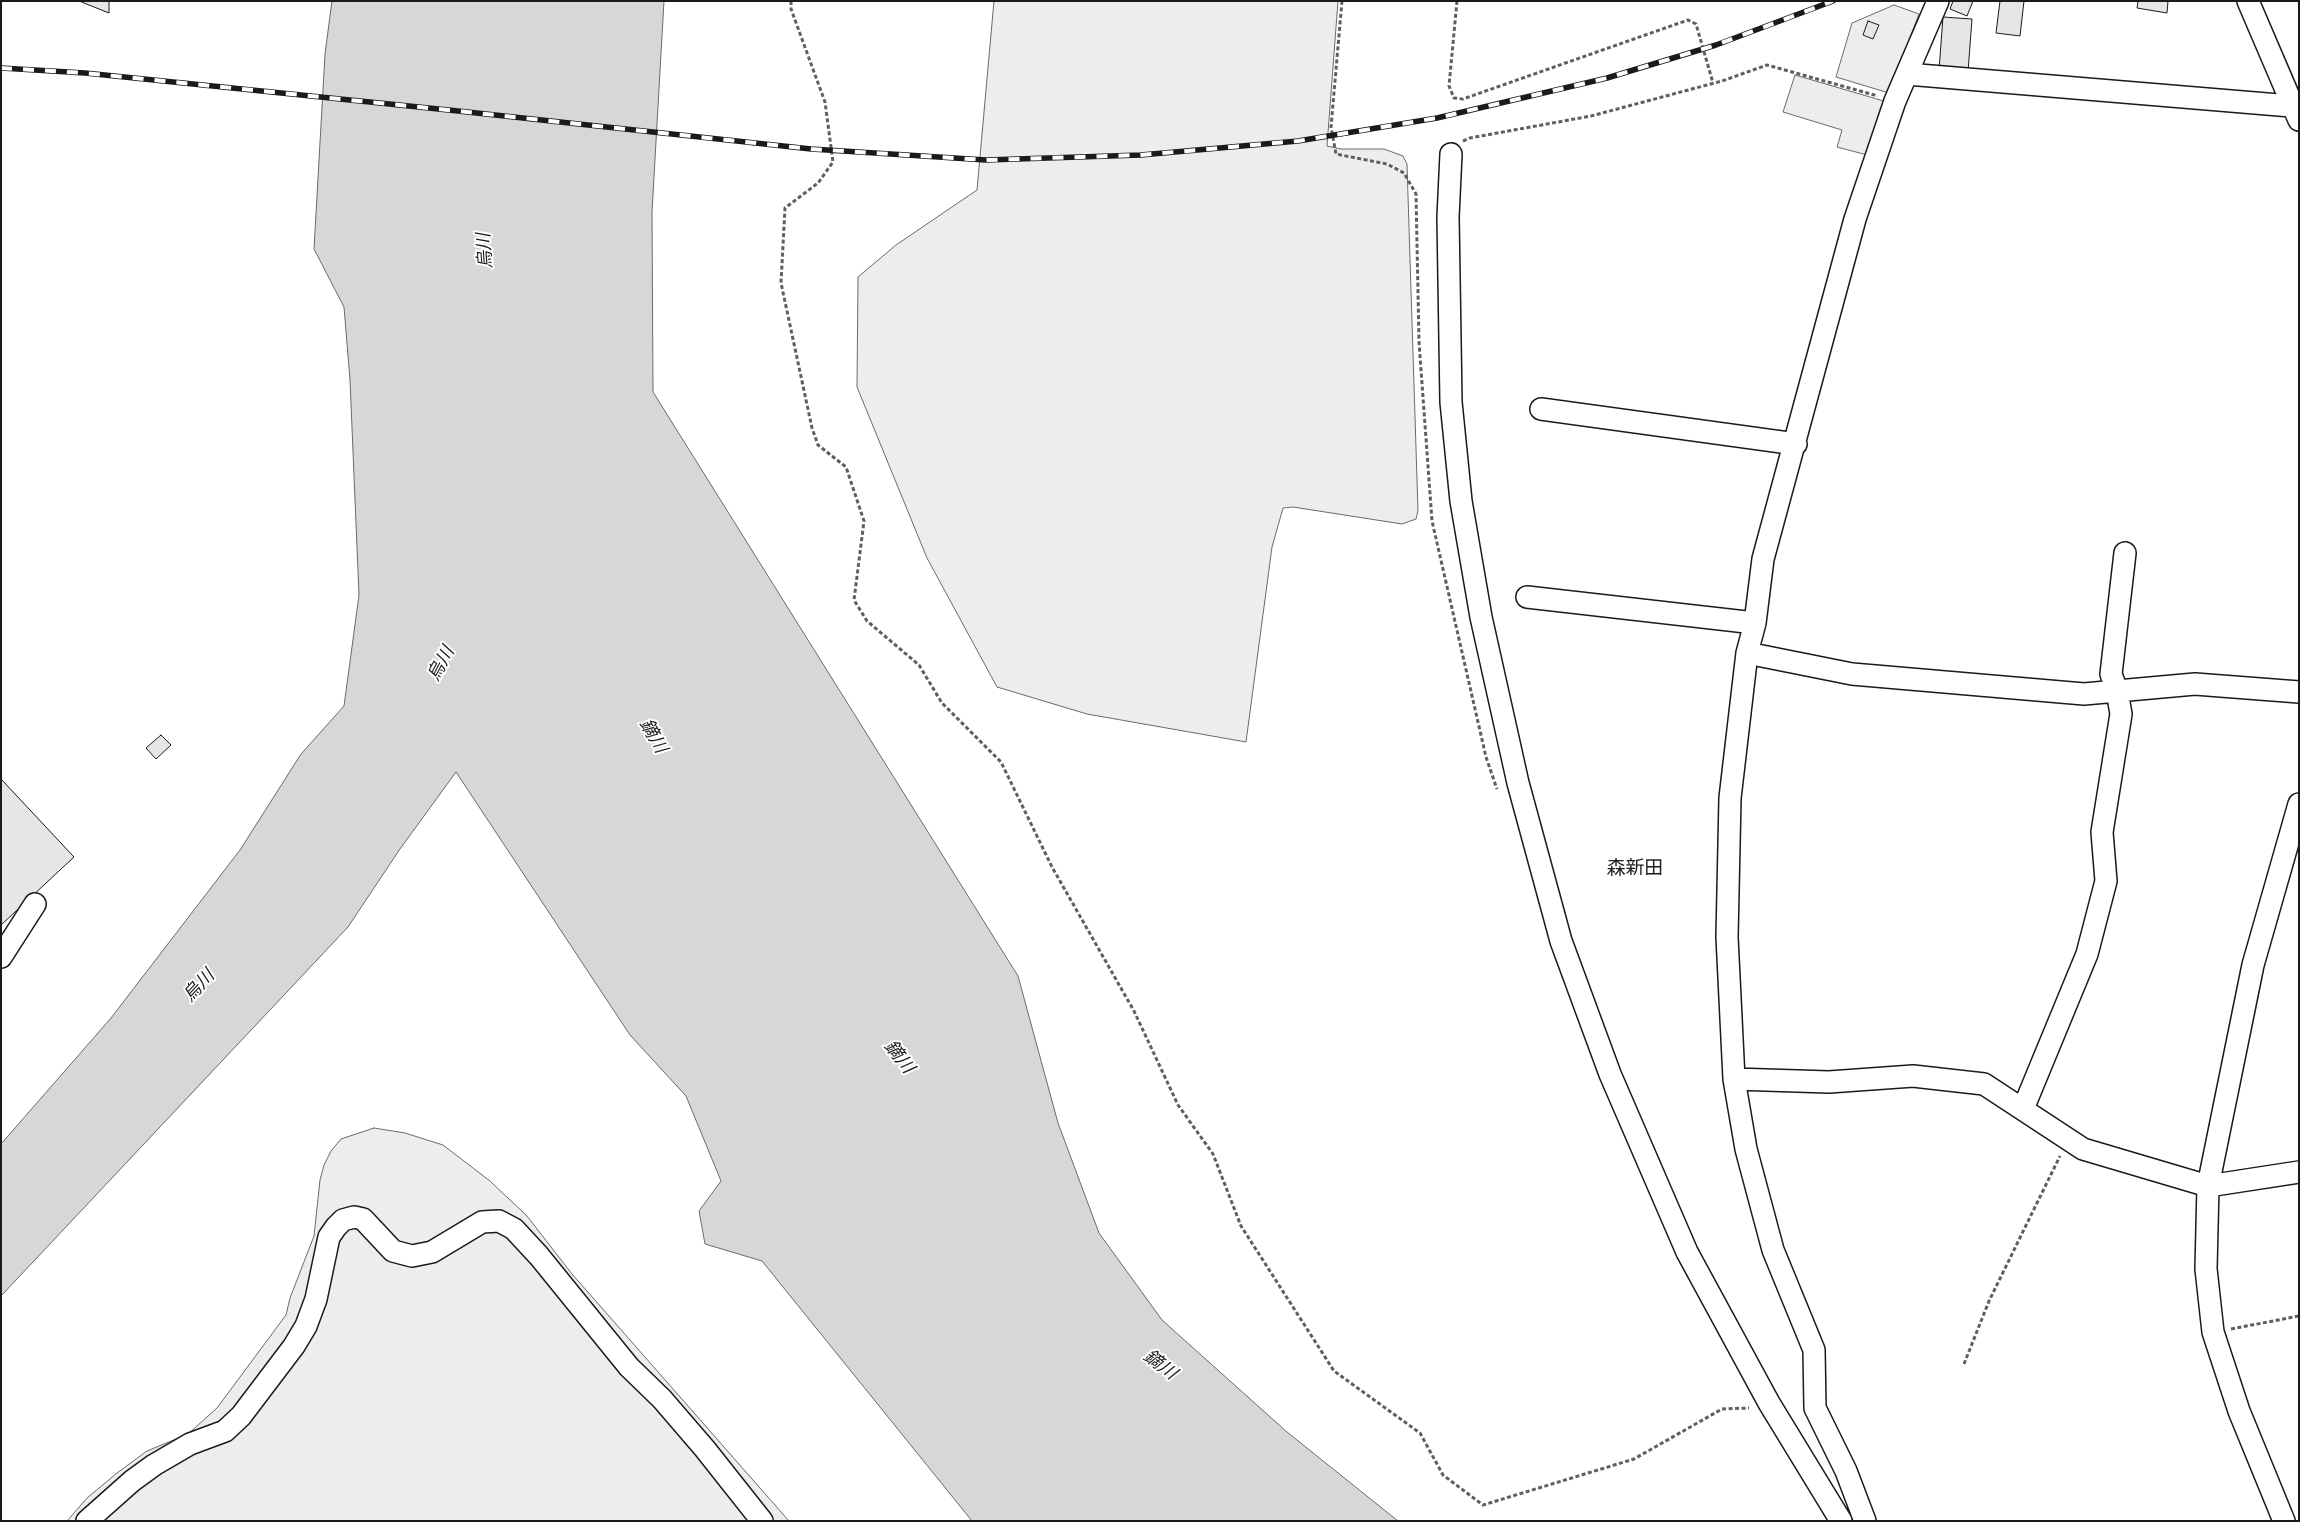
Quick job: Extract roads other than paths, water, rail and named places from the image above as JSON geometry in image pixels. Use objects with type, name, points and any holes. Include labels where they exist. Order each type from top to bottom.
[{"type":"street","points":[[1865,1521],[1846,1471],[1815,1408],[1814,1350],[1773,1250],[1746,1149],[1734,1079],[1727,937],[1730,798],[1747,653],[1755,623],[1763,559],[1796,444],[1855,219],[1895,101],[1938,1]]},
{"type":"street","points":[[1907,74],[2295,113],[2248,1]]},
{"type":"street","points":[[1450,154],[1448,217],[1451,402],[1461,501],[1481,617],[1518,783],[1561,941],[1610,1074],[1687,1252],[1769,1403],[1842,1521]]},
{"type":"street","points":[[1541,409],[1796,444]]},
{"type":"street","points":[[2022,1110],[2087,954],[2106,880],[2102,832],[2121,714],[2117,691],[2110,674],[2124,553]]},
{"type":"street","points":[[1527,597],[1755,623]]},
{"type":"street","points":[[1747,653],[1852,674],[2084,694],[2195,684],[2299,692]]},
{"type":"street","points":[[2284,1521],[2239,1411],[2213,1332],[2206,1269],[2208,1186],[2253,965],[2299,804]]},
{"type":"street","points":[[1,958],[35,904]]},
{"type":"street","points":[[1734,1079],[1829,1082],[1913,1076],[1984,1084],[2083,1149],[2208,1186],[2299,1172]]},
{"type":"street","points":[[86,1521],[125,1486],[154,1465],[190,1444],[225,1431],[241,1416],[294,1346],[306,1326],[316,1299],[329,1237],[344,1220],[354,1217],[363,1219],[393,1251],[412,1256],[432,1252],[482,1222],[499,1221],[514,1229],[539,1256],[629,1367],[662,1399],[705,1449],[762,1521]]},
{"type":"water","points":[[332,1],[664,1],[652,212],[653,392],[1018,976],[1058,1123],[1099,1233],[1162,1320],[1287,1432],[1398,1521],[972,1521],[762,1261],[705,1244],[699,1211],[721,1181],[686,1096],[630,1035],[456,772],[400,849],[348,927],[1,1296],[1,1144],[111,1018],[240,850],[301,754],[344,706],[359,595],[350,380],[344,307],[314,249],[325,54]]},
{"type":"railway","points":[[1,68],[85,73],[811,149],[986,160],[1141,155],[1298,141],[1437,118],[1607,78],[1716,45],[1833,1]]},
{"type":"district","name":"森新田","points":[[1635,868]]},
{"type":"water label","name":"烏川","points":[[485,251]]},
{"type":"water label","name":"烏川","points":[[441,664]]},
{"type":"water label","name":"鏑川","points":[[653,736]]},
{"type":"water label","name":"烏川","points":[[199,986]]},
{"type":"water label","name":"鏑川","points":[[899,1057]]},
{"type":"water label","name":"鏑川","points":[[1160,1365]]}]
